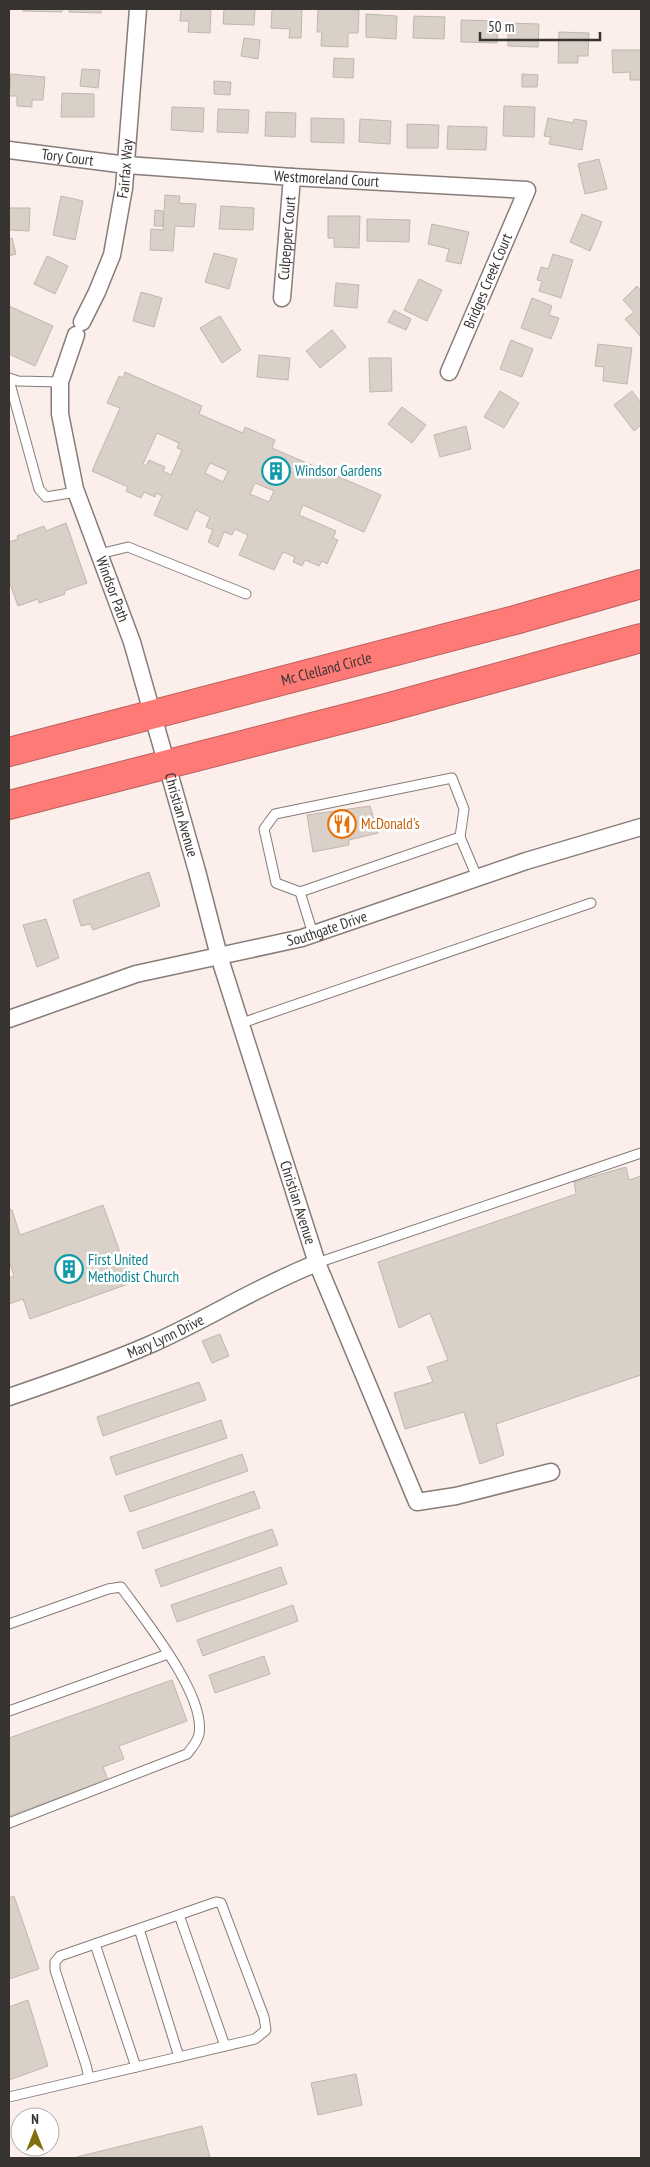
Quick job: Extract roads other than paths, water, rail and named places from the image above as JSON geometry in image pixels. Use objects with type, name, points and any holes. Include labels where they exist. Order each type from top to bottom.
[{"type":"highway","name":"Mc Clelland Circle","points":[[9,752],[515,620],[641,584]]},
{"type":"highway","points":[[9,804],[414,700],[641,638]]},
{"type":"street","name":"Fairfax Way","points":[[60,414],[60,382],[79,329],[112,255],[124,188],[138,9]]},
{"type":"street","name":"Tory Court","points":[[9,150],[126,165]]},
{"type":"street","name":"Westmoreland Court","points":[[126,165],[292,177],[527,190]]},
{"type":"street","name":"Culpepper Court","points":[[282,298],[292,177]]},
{"type":"street","name":"Bridges Creek Court","points":[[450,372],[527,190]]},
{"type":"street","name":"Windsor Path","points":[[60,414],[76,492],[132,642],[167,764]]},
{"type":"street","name":"Christian Avenue","points":[[167,764],[239,1024],[316,1262],[417,1502],[456,1496],[550,1472]]},
{"type":"street","name":"Southgate Drive","points":[[9,1018],[136,974],[313,934],[526,861],[641,827]]},
{"type":"street","name":"Mary Lynn Drive","points":[[9,1397],[78,1374],[150,1345],[278,1278],[316,1262]]},
{"type":"lane","points":[[60,382],[9,379],[39,489],[46,497],[76,492]]},
{"type":"lane","points":[[99,554],[128,547],[246,594]]},
{"type":"lane","points":[[460,837],[300,892],[276,883],[264,829],[275,814],[452,778],[464,808],[460,837],[477,877]]},
{"type":"lane","points":[[300,892],[313,934]]},
{"type":"lane","points":[[239,1024],[591,903]]},
{"type":"lane","points":[[316,1262],[641,1153]]},
{"type":"lane","points":[[9,1624],[108,1589],[121,1587],[168,1654],[196,1708],[199,1735],[187,1754],[9,1823]]},
{"type":"lane","points":[[9,1711],[168,1654]]},
{"type":"lane","points":[[9,2097],[255,2039],[266,2030],[264,2017],[221,1903],[216,1902],[60,1956],[55,1962],[55,1970],[89,2078]]},
{"type":"lane","points":[[179,1915],[225,2046]]},
{"type":"lane","points":[[139,1929],[179,2057]]},
{"type":"lane","points":[[95,1944],[136,2067]]},
{"type":"place","name":"Windsor Gardens","points":[[276,471]]},
{"type":"place","name":"McDonald's","points":[[342,824]]},
{"type":"place","name":"First United Methodist Church","points":[[69,1269]]}]
